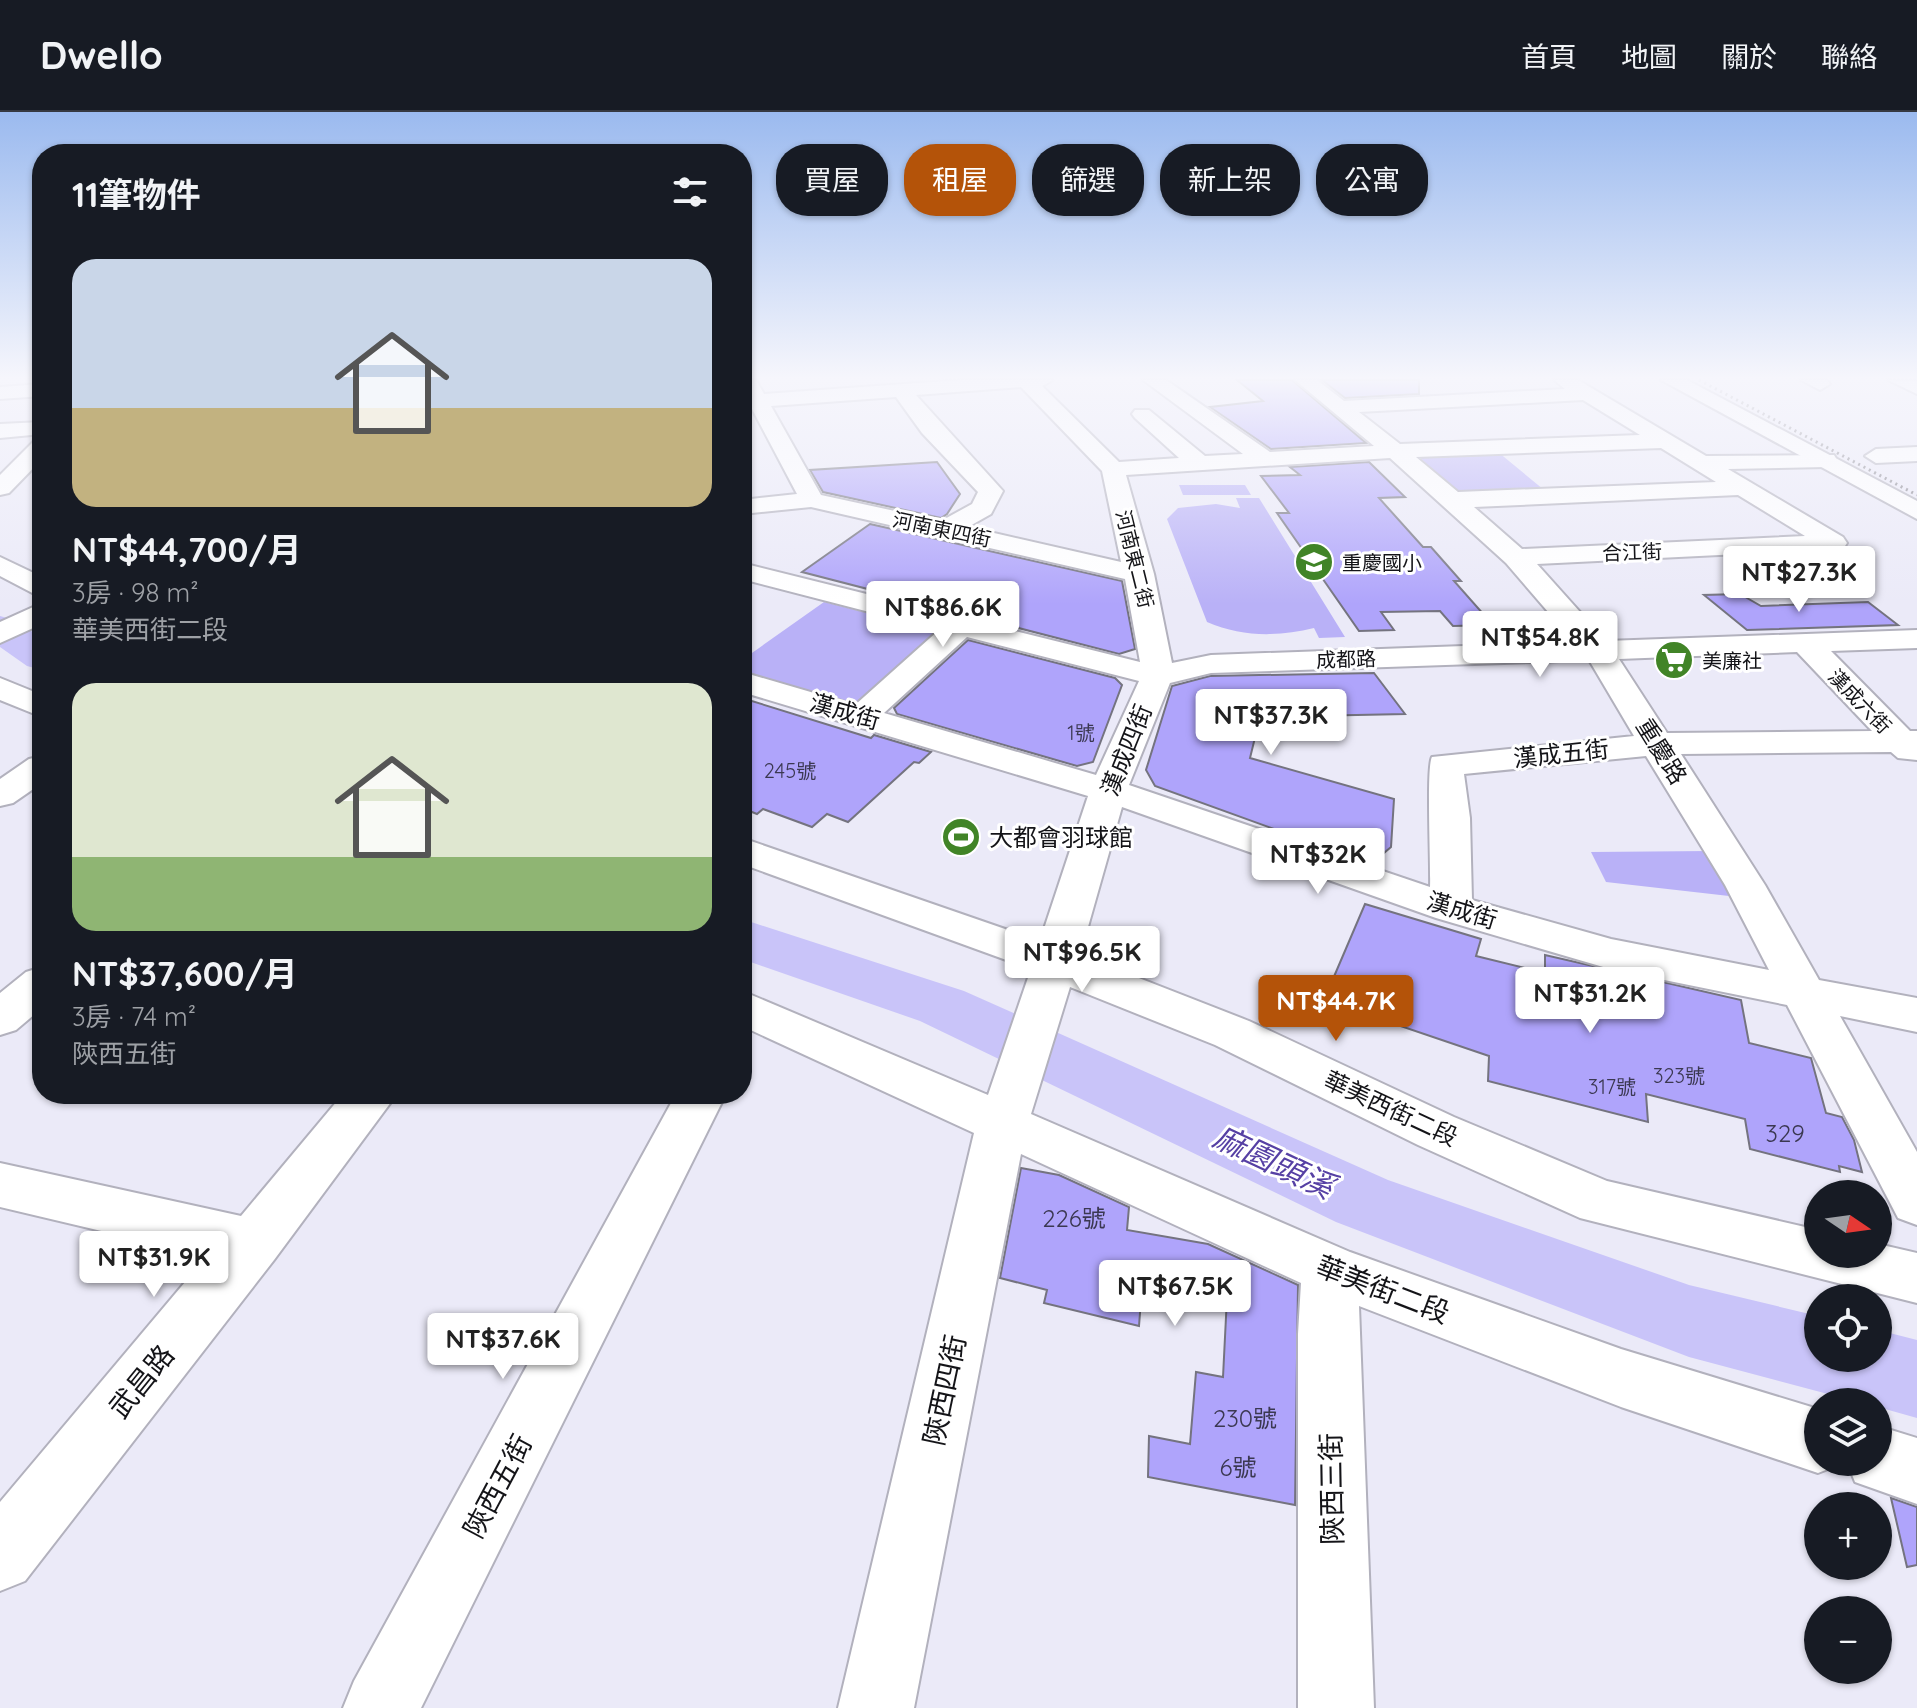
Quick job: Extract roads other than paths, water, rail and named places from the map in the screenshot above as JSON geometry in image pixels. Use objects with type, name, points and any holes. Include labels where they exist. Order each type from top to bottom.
[{"type":"main road","points":[[1815,454],[1917,511]]},
{"type":"main road","points":[[1872,454],[1917,477]]},
{"type":"street","points":[[786,454],[804,480],[811,500]]},
{"type":"street","points":[[944,530],[982,509],[991,491],[956,454]]},
{"type":"street","points":[[1099,454],[1113,469],[1340,454]]},
{"type":"street","points":[[1189,454],[1200,464]]},
{"type":"street","points":[[1259,454],[1265,459]]},
{"type":"street","name":"重慶路","points":[[1401,454],[1516,557],[1598,650],[1745,885],[1917,1202]]},
{"type":"street","name":"合江街","points":[[1516,557],[1834,543],[1688,454]]},
{"type":"street","points":[[0,488],[32,456]]},
{"type":"street","points":[[1703,463],[1826,460]]},
{"type":"street","name":"河南東二街","points":[[1113,469],[1140,574],[1155,645],[1157,676]]},
{"type":"street","points":[[1454,500],[1744,488]]},
{"type":"street","name":"河南東四街","points":[[752,506],[811,500],[1140,574]]},
{"type":"street","points":[[0,565],[32,596]]},
{"type":"street","name":"成都路","points":[[752,574],[1157,676],[1211,664],[1917,639]]},
{"type":"street","points":[[0,634],[32,611]]},
{"type":"street","points":[[863,715],[961,626]]},
{"type":"street","name":"漢成六街","points":[[1805,643],[1911,746]]},
{"type":"street","name":"漢成四街","points":[[1011,1100],[1108,790],[1157,676]]},
{"type":"street","name":"漢成街","points":[[752,685],[863,715],[1108,790],[1451,908],[1610,954],[1917,1015]]},
{"type":"street","points":[[0,688],[32,702]]},
{"type":"street","name":"漢成五街","points":[[1451,908],[1451,818],[1445,765],[1658,744],[1911,746]]},
{"type":"street","points":[[0,795],[32,774]]},
{"type":"street","name":"華美西街二段","points":[[752,854],[1050,983],[1100,983],[1232,1033],[1436,1131],[1599,1202],[1917,1278]]},
{"type":"street","name":"華美街二段","points":[[752,1014],[1011,1100],[1331,1270],[1621,1378],[1804,1437]]},
{"type":"street","name":"陝西四街","points":[[876,1708],[1011,1100]]},
{"type":"street","name":"武昌路","points":[[0,1556],[364,1104]]},
{"type":"street","name":"陝西五街","points":[[381,1708],[696,1104]]},
{"type":"street","points":[[0,1185],[254,1243]]},
{"type":"street","name":"陝西三街","points":[[1331,1270],[1328,1334],[1336,1708]]},
{"type":"street","points":[[1892,1463],[1917,1471]]},
{"type":"waterway","name":"麻園頭溪","points":[[0,628],[32,650]]},
{"type":"waterway","name":"麻園頭溪","points":[[752,941],[942,1006],[1362,1201],[1689,1321],[1804,1350]]},
{"type":"waterway","name":"麻園頭溪","points":[[1890,1372],[1917,1379]]},
{"type":"railway","points":[[1840,454],[1917,495]]},
{"type":"place","name":"重慶國小","points":[[1314,562]]},
{"type":"place","name":"美廉社","points":[[1674,660]]},
{"type":"place","name":"大都會羽球館","points":[[961,837]]}]
